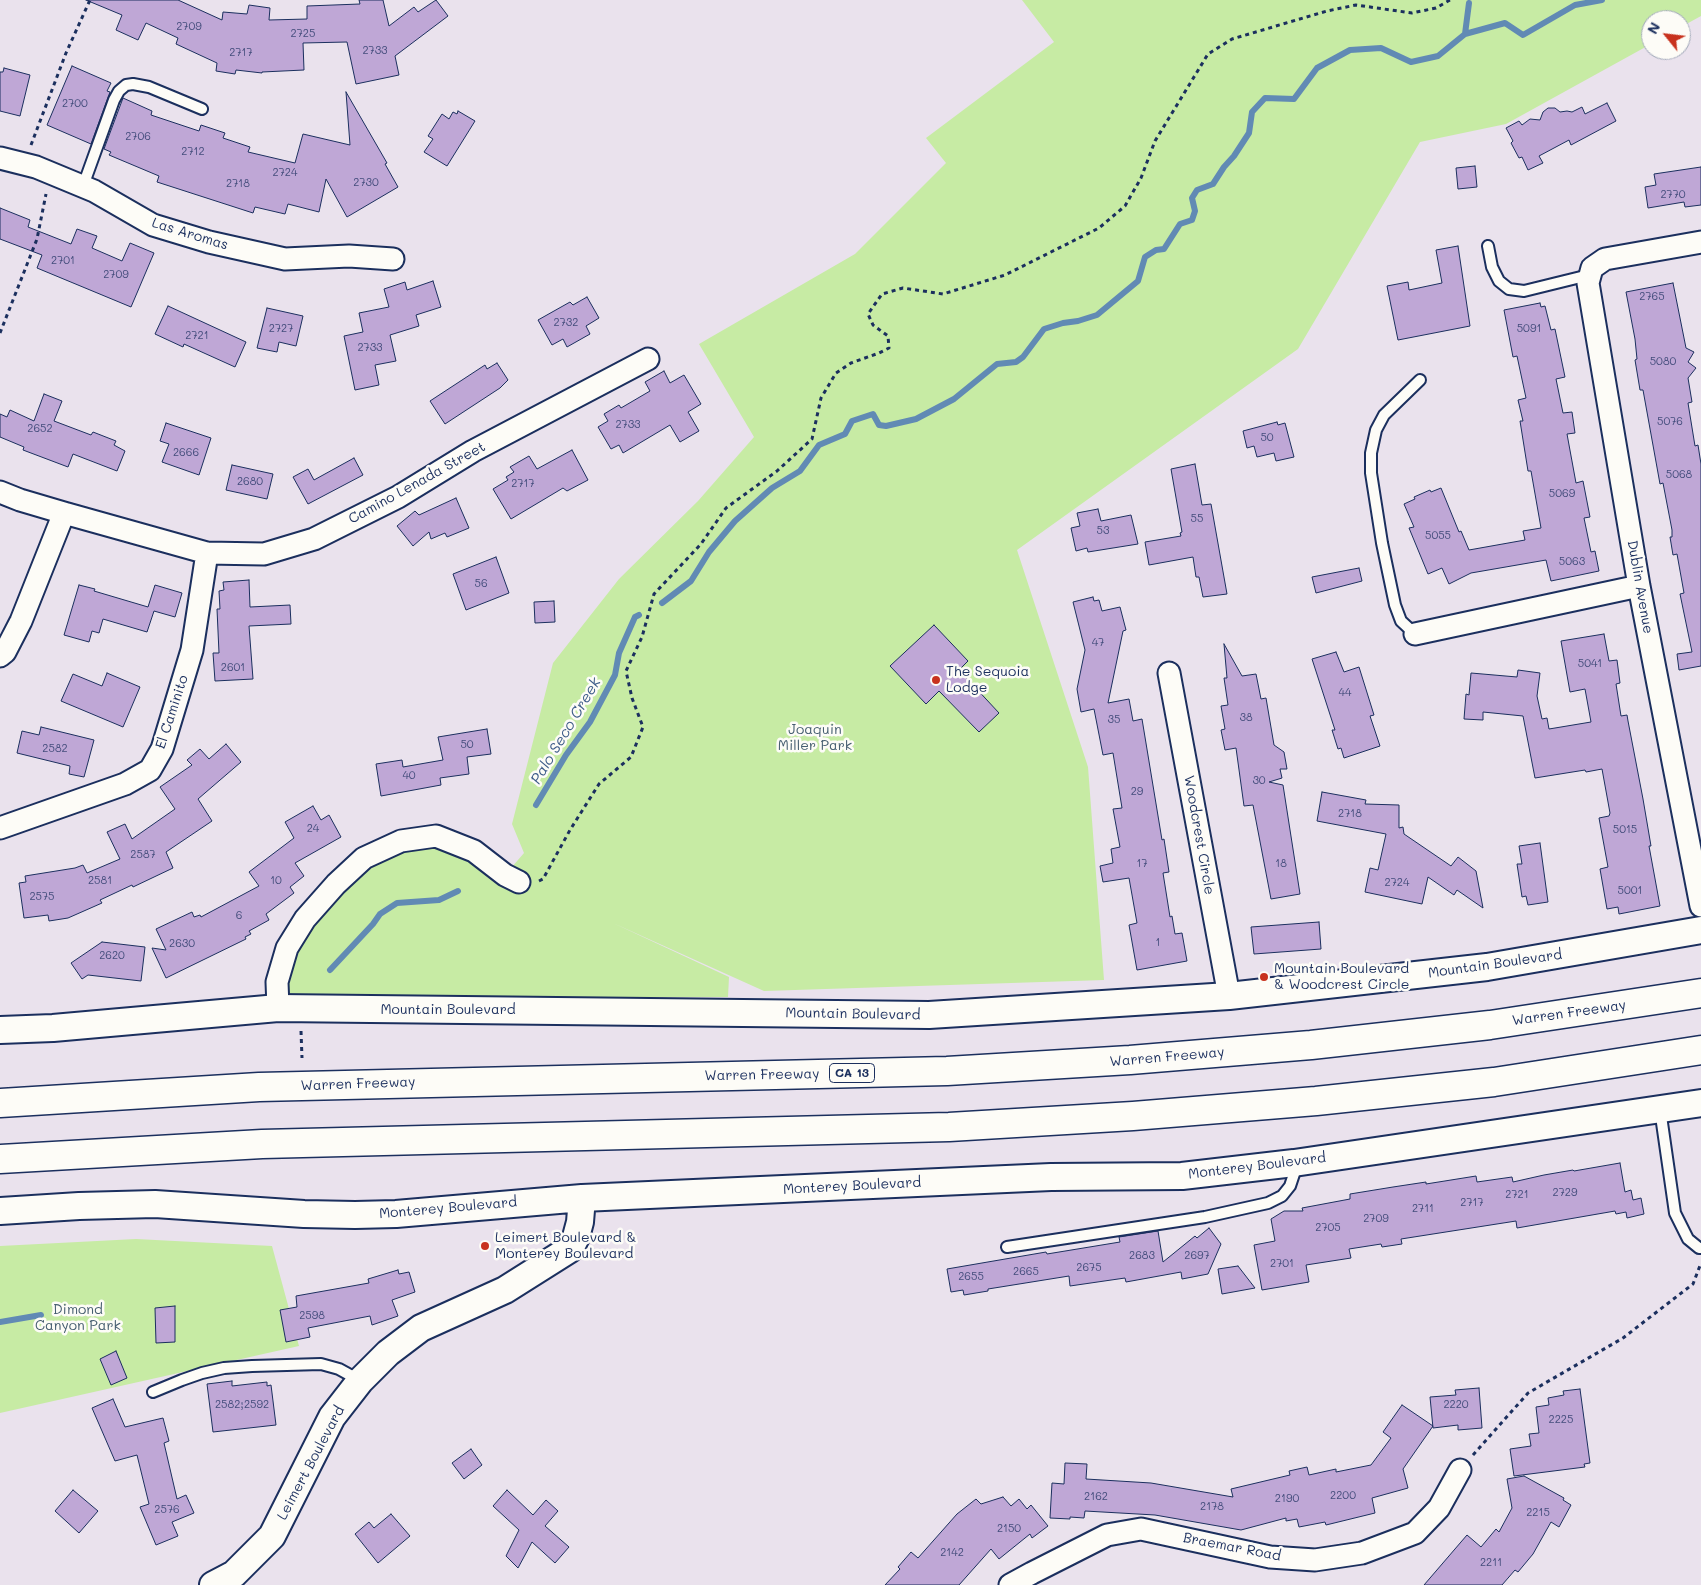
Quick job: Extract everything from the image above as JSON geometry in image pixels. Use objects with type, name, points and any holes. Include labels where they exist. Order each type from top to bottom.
[{"type":"highway","name":"Warren Freeway","points":[[0,1103],[269,1087],[947,1071],[1130,1060],[1310,1045],[1490,1025],[1701,993]]},
{"type":"highway","points":[[0,1159],[262,1144],[949,1127],[1134,1116],[1316,1101],[1494,1082],[1701,1050]]},
{"type":"street","name":"Las Aromas","points":[[0,158],[36,167],[83,186],[153,226],[219,244],[285,259],[349,256],[393,259]]},
{"type":"street","points":[[1591,272],[1605,259],[1701,242]]},
{"type":"street","name":"Dublin Avenue","points":[[1591,272],[1588,283],[1589,291],[1639,586],[1701,906]]},
{"type":"street","name":"Camino Lenada Street","points":[[0,492],[20,500],[206,553],[264,554],[314,539],[398,497],[473,451],[648,359]]},
{"type":"street","points":[[0,656],[5,652],[21,621],[64,513]]},
{"type":"street","name":"El Caminito","points":[[0,828],[125,784],[150,770],[162,749],[192,650],[206,553]]},
{"type":"street","points":[[1415,634],[1639,586]]},
{"type":"street","name":"Woodcrest Circle","points":[[1169,674],[1229,996]]},
{"type":"street","points":[[278,1008],[277,982],[287,948],[305,919],[336,884],[364,858],[401,841],[436,836],[474,851],[505,875],[519,882]]},
{"type":"street","name":"Mountain Boulevard","points":[[0,1030],[53,1028],[278,1008],[929,1015],[1229,996],[1487,967],[1701,930]]},
{"type":"street","name":"Monterey Boulevard","points":[[0,1211],[116,1204],[155,1204],[304,1214],[363,1215],[396,1214],[582,1198],[1052,1177],[1182,1176],[1294,1163],[1701,1103]]},
{"type":"street","name":"Leimert Boulevard","points":[[213,1585],[234,1574],[272,1536],[332,1417],[360,1380],[388,1353],[421,1328],[505,1290],[570,1249],[580,1222],[582,1198]]},
{"type":"street","name":"Braemar Road","points":[[1010,1585],[1107,1535],[1141,1529],[1270,1557],[1315,1560],[1362,1553],[1415,1533],[1439,1508],[1460,1470]]},
{"type":"lane","points":[[83,186],[114,100],[119,91],[126,85],[133,84],[149,87],[202,109]]},
{"type":"lane","points":[[1488,246],[1492,267],[1499,281],[1509,290],[1524,291],[1591,272]]},
{"type":"lane","points":[[1415,634],[1401,621],[1395,605],[1382,543],[1371,473],[1371,453],[1376,430],[1384,416],[1420,380]]},
{"type":"lane","points":[[1660,1109],[1675,1213],[1688,1239],[1701,1248]]},
{"type":"lane","points":[[1008,1247],[1205,1217],[1268,1203],[1282,1196],[1290,1186],[1295,1171],[1294,1163]]},
{"type":"lane","points":[[153,1392],[202,1373],[224,1368],[252,1366],[321,1364],[339,1369],[360,1380]]},
{"type":"path","points":[[31,146],[66,53],[90,0]]},
{"type":"path","points":[[519,882],[533,883],[543,879],[598,784],[631,756],[643,727],[632,698],[626,671],[642,637],[654,594],[701,544],[726,508],[777,471],[812,439],[821,398],[836,374],[851,363],[889,348],[888,336],[873,325],[868,314],[882,294],[903,288],[943,294],[961,289],[1006,275],[1099,228],[1125,206],[1141,178],[1154,142],[1208,54],[1232,39],[1327,11],[1356,5],[1412,13],[1436,8],[1450,0]]},
{"type":"path","points":[[0,332],[37,239],[46,194]]},
{"type":"path","points":[[1460,1470],[1528,1394],[1622,1338],[1693,1284],[1701,1262]]},
{"type":"green space","name":"Joaquin Miller Park","points":[[1022,0],[1701,0],[1701,16],[1691,22],[1691,10],[1641,10],[1641,50],[1506,124],[1420,142],[1298,349],[1017,550],[1088,767],[1104,980],[764,991],[613,923],[729,977],[728,997],[277,998],[287,948],[364,858],[437,835],[505,875],[524,853],[512,824],[553,663],[619,579],[698,501],[754,437],[699,344],[855,254],[946,163],[926,138],[1054,42]]},
{"type":"green space","name":"Dimond Canyon Park","points":[[136,1239],[272,1246],[299,1346],[0,1413],[0,1246]]},
{"type":"building","points":[[86,0],[178,0],[222,20],[223,12],[247,14],[249,5],[270,8],[269,20],[307,19],[307,6],[360,4],[359,0],[383,0],[389,26],[414,7],[418,12],[436,0],[448,16],[395,56],[399,75],[356,84],[347,42],[303,43],[304,70],[262,73],[236,70],[235,74],[216,71],[217,63],[176,44],[178,38],[146,23],[138,40],[116,30],[122,15]]},
{"type":"building","points":[[72,66],[111,83],[107,91],[110,92],[91,144],[47,125]]},
{"type":"building","points":[[4,68],[30,75],[20,116],[0,111],[0,72],[3,72]]},
{"type":"building","points":[[346,92],[387,163],[385,164],[398,187],[347,217],[326,179],[319,212],[288,204],[285,214],[255,207],[253,213],[157,182],[159,176],[109,155],[111,152],[104,149],[123,98],[152,111],[151,115],[199,131],[201,125],[225,133],[223,138],[250,147],[248,152],[295,163],[303,134],[350,145]]},
{"type":"building","points":[[1607,103],[1616,121],[1571,145],[1569,140],[1539,156],[1543,163],[1528,170],[1522,157],[1519,158],[1511,143],[1513,141],[1506,128],[1519,121],[1522,125],[1530,119],[1540,120],[1543,112],[1548,108],[1555,108],[1560,112],[1572,112],[1582,107],[1585,114]]},
{"type":"building","points":[[458,111],[475,121],[447,166],[424,152],[433,139],[428,136],[442,114],[449,119],[453,112],[457,114]]},
{"type":"building","points":[[1475,166],[1477,187],[1458,189],[1456,168]]},
{"type":"building","points":[[1701,167],[1701,205],[1685,207],[1684,202],[1648,208],[1645,187],[1656,185],[1654,174]]},
{"type":"building","points":[[0,208],[30,220],[28,227],[71,244],[77,229],[97,236],[92,248],[122,261],[130,243],[154,253],[131,307],[37,268],[42,255],[0,239]]},
{"type":"building","points":[[1458,246],[1470,326],[1398,340],[1387,286],[1408,282],[1409,290],[1442,283],[1436,250]]},
{"type":"building","points":[[433,281],[441,307],[416,315],[419,326],[390,335],[396,361],[375,365],[379,385],[355,390],[344,336],[363,332],[359,313],[389,307],[384,289],[405,282],[407,290]]},
{"type":"building","points":[[1673,283],[1686,348],[1694,352],[1688,362],[1696,368],[1688,378],[1692,402],[1688,403],[1695,446],[1698,445],[1701,464],[1701,666],[1679,670],[1677,654],[1692,652],[1680,594],[1684,593],[1677,554],[1673,555],[1670,537],[1672,537],[1672,530],[1663,483],[1660,484],[1643,390],[1640,390],[1635,360],[1637,359],[1635,339],[1626,292]]},
{"type":"building","points":[[587,297],[599,318],[586,326],[590,334],[567,347],[563,339],[552,345],[538,320],[570,302],[573,305]]},
{"type":"building","points":[[1540,303],[1541,307],[1545,306],[1551,330],[1555,329],[1565,377],[1556,379],[1563,413],[1572,412],[1575,433],[1567,434],[1576,483],[1583,481],[1590,517],[1584,518],[1591,552],[1595,551],[1599,571],[1551,581],[1546,560],[1471,573],[1449,584],[1442,568],[1428,574],[1409,528],[1414,527],[1404,504],[1415,499],[1414,497],[1430,490],[1431,492],[1441,488],[1459,532],[1461,531],[1469,550],[1525,540],[1523,531],[1541,528],[1531,471],[1528,471],[1520,421],[1523,421],[1518,400],[1526,398],[1517,356],[1513,357],[1504,310]]},
{"type":"building","points":[[168,306],[246,342],[235,367],[184,344],[183,347],[155,334]]},
{"type":"building","points":[[267,308],[303,316],[296,346],[279,342],[277,352],[257,348]]},
{"type":"building","points":[[497,363],[508,380],[500,388],[445,424],[430,401],[485,365],[487,369]]},
{"type":"building","points":[[664,371],[670,383],[684,375],[701,404],[688,412],[699,431],[680,442],[670,425],[623,453],[619,445],[611,449],[598,427],[608,421],[604,414],[619,405],[621,408],[650,391],[645,382]]},
{"type":"building","points":[[44,394],[62,401],[54,421],[91,435],[93,432],[116,441],[114,445],[125,451],[117,471],[73,454],[68,467],[23,450],[24,447],[0,437],[0,414],[7,417],[10,410],[34,421]]},
{"type":"building","points":[[1277,422],[1278,425],[1285,423],[1294,457],[1276,461],[1274,453],[1257,457],[1254,446],[1247,448],[1243,431]]},
{"type":"building","points":[[166,423],[211,438],[199,475],[162,462],[169,444],[160,441]]},
{"type":"building","points":[[572,450],[588,480],[567,491],[563,488],[511,519],[493,489],[508,480],[506,477],[514,472],[510,467],[529,456],[537,469]]},
{"type":"building","points":[[354,458],[363,475],[308,504],[293,477],[308,469],[314,480]]},
{"type":"building","points":[[1195,464],[1202,505],[1211,504],[1227,594],[1203,597],[1199,577],[1196,577],[1193,557],[1149,565],[1145,542],[1181,536],[1180,533],[1182,532],[1171,469]]},
{"type":"building","points":[[232,465],[273,474],[267,499],[226,490]]},
{"type":"building","points":[[456,498],[469,528],[447,537],[445,533],[431,539],[429,532],[413,546],[397,526],[415,511],[419,515]]},
{"type":"building","points":[[1098,509],[1101,521],[1131,515],[1138,544],[1088,552],[1087,548],[1076,551],[1071,528],[1080,526],[1077,513]]},
{"type":"building","points":[[496,557],[509,593],[466,610],[453,574]]},
{"type":"building","points":[[1359,568],[1362,581],[1316,593],[1312,577]]},
{"type":"building","points":[[249,580],[250,607],[290,605],[291,624],[249,626],[253,679],[215,681],[213,653],[219,653],[217,609],[220,609],[219,591],[224,590],[223,582]]},
{"type":"building","points":[[79,585],[148,607],[155,585],[182,593],[175,617],[154,611],[147,632],[103,619],[99,633],[92,631],[89,642],[64,635]]},
{"type":"building","points":[[1093,597],[1094,601],[1099,600],[1102,611],[1120,607],[1126,630],[1123,631],[1108,703],[1129,699],[1133,721],[1142,719],[1169,872],[1163,873],[1170,917],[1172,916],[1175,934],[1182,933],[1187,961],[1137,970],[1129,925],[1137,923],[1129,878],[1103,882],[1100,866],[1113,863],[1111,849],[1120,847],[1113,809],[1122,808],[1113,753],[1103,755],[1094,709],[1081,712],[1077,689],[1085,650],[1073,602]]},
{"type":"building","points":[[554,601],[555,622],[535,623],[534,602]]},
{"type":"building","name":"The Sequoia Lodge","points":[[934,625],[968,661],[959,670],[999,713],[979,732],[939,691],[926,704],[890,666]]},
{"type":"building","points":[[1604,634],[1609,661],[1617,660],[1620,683],[1616,684],[1621,716],[1627,715],[1660,906],[1619,914],[1618,907],[1607,909],[1600,869],[1608,867],[1599,818],[1609,816],[1610,813],[1602,769],[1535,778],[1523,716],[1483,712],[1483,720],[1464,719],[1466,694],[1469,695],[1471,673],[1517,677],[1518,670],[1540,673],[1537,696],[1542,719],[1547,718],[1549,729],[1591,722],[1585,689],[1570,692],[1561,641]]},
{"type":"building","points":[[1224,644],[1242,676],[1256,674],[1261,699],[1266,698],[1274,745],[1284,752],[1287,769],[1280,769],[1282,778],[1269,782],[1283,785],[1300,894],[1271,899],[1253,805],[1244,806],[1236,748],[1225,750],[1221,730],[1225,729],[1221,706],[1228,705],[1224,678],[1227,678]]},
{"type":"building","points":[[1336,652],[1344,672],[1359,667],[1374,715],[1370,716],[1380,746],[1344,758],[1341,748],[1338,749],[1332,730],[1335,730],[1312,659]]},
{"type":"building","points":[[107,673],[140,687],[123,727],[61,701],[73,674],[102,686]]},
{"type":"building","points":[[41,727],[94,740],[84,777],[69,774],[70,766],[17,753],[22,731],[39,735]]},
{"type":"building","points":[[487,729],[491,754],[467,757],[469,774],[440,778],[441,785],[381,796],[376,764],[402,760],[403,767],[443,760],[438,737]]},
{"type":"building","points":[[226,744],[241,762],[198,799],[212,821],[166,852],[173,868],[100,900],[102,903],[68,918],[49,921],[48,915],[24,918],[19,883],[26,882],[25,876],[83,865],[87,873],[120,859],[107,832],[125,824],[132,839],[175,809],[160,787],[192,765],[187,760],[200,749],[209,759]]},
{"type":"building","points":[[1322,792],[1366,800],[1365,804],[1399,805],[1399,828],[1403,827],[1404,834],[1451,866],[1458,857],[1476,871],[1483,908],[1457,890],[1454,895],[1428,877],[1422,904],[1365,892],[1370,868],[1378,870],[1386,834],[1317,821]]},
{"type":"building","points":[[313,806],[321,820],[329,815],[341,837],[295,863],[304,876],[290,887],[294,893],[266,914],[269,920],[249,931],[251,934],[245,937],[246,939],[166,978],[152,948],[166,950],[156,929],[192,912],[194,917],[200,915],[201,917],[259,886],[249,872],[294,838],[285,822]]},
{"type":"building","points":[[1540,843],[1548,902],[1528,905],[1526,896],[1522,897],[1517,864],[1522,864],[1519,846]]},
{"type":"building","points":[[1319,922],[1321,949],[1254,954],[1251,927]]},
{"type":"building","points":[[102,942],[145,947],[141,981],[88,975],[82,979],[71,963]]},
{"type":"building","points":[[1620,1163],[1625,1192],[1631,1190],[1633,1200],[1641,1198],[1644,1214],[1627,1218],[1626,1212],[1616,1214],[1615,1211],[1517,1228],[1516,1221],[1401,1239],[1402,1244],[1382,1247],[1381,1244],[1349,1249],[1351,1258],[1306,1265],[1309,1282],[1262,1290],[1254,1245],[1275,1241],[1271,1219],[1284,1211],[1303,1211],[1302,1208],[1350,1199],[1350,1194],[1426,1182],[1426,1184],[1476,1176],[1477,1182],[1512,1177],[1513,1182]]},
{"type":"building","points":[[1209,1228],[1221,1244],[1208,1274],[1182,1279],[1181,1272],[1126,1282],[1125,1278],[1070,1286],[1069,1276],[988,1289],[988,1291],[964,1295],[963,1290],[951,1292],[947,1269],[1046,1252],[1047,1254],[1120,1242],[1119,1237],[1158,1231],[1163,1262],[1195,1236],[1197,1238]]},
{"type":"building","points":[[1238,1266],[1255,1288],[1222,1294],[1218,1269]]},
{"type":"building","points":[[398,1270],[399,1274],[409,1272],[415,1292],[392,1300],[398,1316],[372,1325],[370,1316],[308,1328],[310,1337],[286,1342],[280,1310],[297,1307],[296,1296],[369,1283],[368,1279]]},
{"type":"building","points":[[175,1306],[175,1342],[156,1343],[155,1308]]},
{"type":"building","points":[[116,1351],[127,1378],[111,1385],[100,1359]]},
{"type":"building","points":[[232,1381],[232,1386],[267,1382],[267,1386],[271,1385],[276,1425],[213,1432],[207,1384]]},
{"type":"building","points":[[1479,1388],[1482,1428],[1458,1430],[1458,1425],[1433,1428],[1430,1397],[1456,1395],[1455,1390]]},
{"type":"building","points":[[1580,1389],[1590,1463],[1584,1464],[1585,1467],[1514,1476],[1510,1449],[1531,1446],[1529,1434],[1539,1433],[1536,1407],[1549,1405],[1548,1398],[1564,1395],[1563,1391]]},
{"type":"building","points":[[113,1399],[125,1427],[163,1418],[169,1441],[164,1443],[177,1499],[186,1495],[194,1513],[172,1522],[178,1536],[156,1545],[140,1507],[149,1504],[137,1455],[115,1461],[92,1408]]},
{"type":"building","points":[[1402,1405],[1433,1426],[1403,1469],[1408,1488],[1372,1498],[1375,1513],[1326,1525],[1325,1522],[1299,1527],[1297,1519],[1286,1521],[1286,1518],[1241,1530],[1155,1515],[1085,1511],[1084,1518],[1050,1518],[1052,1483],[1064,1484],[1065,1463],[1087,1464],[1086,1479],[1151,1483],[1233,1497],[1231,1489],[1290,1475],[1289,1471],[1307,1467],[1309,1475],[1336,1469],[1336,1472],[1371,1465],[1391,1438],[1383,1432]]},
{"type":"building","points":[[471,1449],[482,1465],[464,1479],[452,1463]]},
{"type":"building","points":[[1524,1476],[1564,1498],[1563,1500],[1571,1505],[1559,1527],[1551,1522],[1533,1554],[1518,1572],[1515,1570],[1502,1585],[1424,1585],[1467,1535],[1481,1547],[1496,1529],[1499,1532],[1512,1508],[1507,1479]]},
{"type":"building","points":[[73,1490],[98,1511],[79,1533],[55,1511]]},
{"type":"building","points":[[507,1490],[533,1515],[546,1500],[558,1511],[545,1526],[569,1547],[555,1563],[532,1542],[518,1568],[506,1556],[519,1530],[493,1506]]},
{"type":"building","points":[[1003,1497],[1011,1506],[1019,1499],[1027,1509],[1031,1505],[1048,1526],[1032,1538],[1030,1534],[999,1559],[991,1549],[959,1585],[885,1585],[900,1569],[898,1567],[911,1552],[918,1558],[957,1514],[976,1499],[981,1504]]},
{"type":"building","points":[[391,1514],[410,1536],[378,1563],[355,1534],[369,1522],[374,1528]]},
{"type":"waterway","name":"Palo Seco Creek","points":[[662,603],[691,581],[709,552],[735,521],[772,488],[800,471],[819,445],[845,434],[852,421],[873,414],[879,425],[886,426],[916,419],[954,399],[997,364],[1016,362],[1023,357],[1044,329],[1097,315],[1138,281],[1145,257],[1156,250],[1164,249],[1180,224],[1192,220],[1195,211],[1192,198],[1197,190],[1213,184],[1234,156],[1249,133],[1252,112],[1265,98],[1294,99],[1317,68],[1350,50],[1381,48],[1411,62],[1438,56],[1465,34],[1505,23],[1523,35],[1575,5],[1602,0]]},
{"type":"waterway","points":[[1465,34],[1469,3]]},
{"type":"waterway","name":"Palo Seco Creek","points":[[536,805],[566,755],[590,722],[615,675],[619,653],[635,617],[639,615]]},
{"type":"waterway","name":"Palo Seco Creek","points":[[330,970],[380,914],[397,903],[439,900],[458,891]]},
{"type":"waterway","name":"Palo Seco Creek","points":[[0,1322],[41,1315]]},
{"type":"place","name":"The Sequoia Lodge","points":[[936,680]]},
{"type":"place","name":"Mountain Boulevard & Woodcrest Circle","points":[[1264,977]]},
{"type":"place","name":"Leimert Boulevard & Monterey Boulevard","points":[[485,1246]]}]
